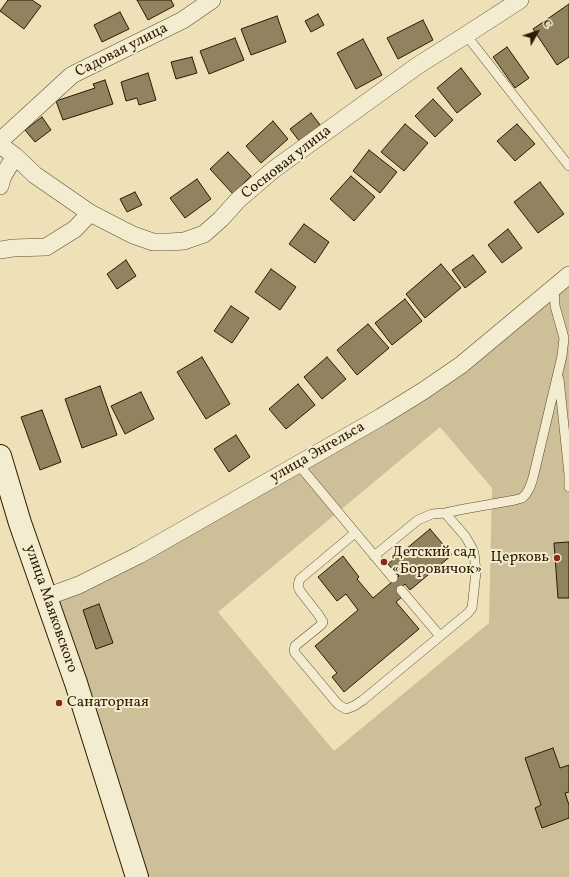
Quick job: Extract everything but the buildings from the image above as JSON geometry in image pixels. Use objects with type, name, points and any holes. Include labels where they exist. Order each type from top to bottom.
[{"type":"main road","name":"улица Маяковского","points":[[0,456],[20,523],[78,690],[137,877]]},
{"type":"street","name":"Садовая улица","points":[[0,141],[72,75],[183,20],[212,0]]},
{"type":"street","name":"Сосновая улица","points":[[0,145],[15,156],[35,175],[90,213],[133,235],[153,242],[184,241],[204,234],[221,219],[238,200],[273,170],[418,66],[520,0]]},
{"type":"street","points":[[0,186],[3,176],[15,156]]},
{"type":"street","points":[[0,250],[46,247],[75,229],[90,213]]},
{"type":"street","name":"улица Энгельса","points":[[46,598],[79,585],[139,555],[381,417],[461,365],[569,275]]},
{"type":"lane","points":[[466,35],[569,166]]},
{"type":"lane","points":[[554,287],[555,306],[569,354]]},
{"type":"lane","points":[[374,556],[418,520],[432,514],[445,513],[524,497],[533,478],[562,356],[564,338]]},
{"type":"lane","points":[[558,374],[564,421],[569,487]]},
{"type":"lane","points":[[298,464],[393,578]]},
{"type":"lane","points":[[355,533],[300,579],[298,586],[300,591],[323,622],[295,646],[294,651],[336,702],[346,708],[351,708],[363,700],[472,610],[476,572],[474,553],[465,536],[445,513]]},
{"type":"lane","points":[[401,590],[440,636]]},
{"type":"shaded area","points":[[569,275],[569,877],[137,877],[46,597],[381,417]],"holes":[[[440,427],[492,488],[489,623],[334,751],[218,612]]]},
{"type":"place","name":"Церковь","points":[[557,558]]},
{"type":"place","name":"Детский сад «Боровичок»","points":[[384,562]]},
{"type":"place","name":"Санаторная","points":[[59,703]]}]
